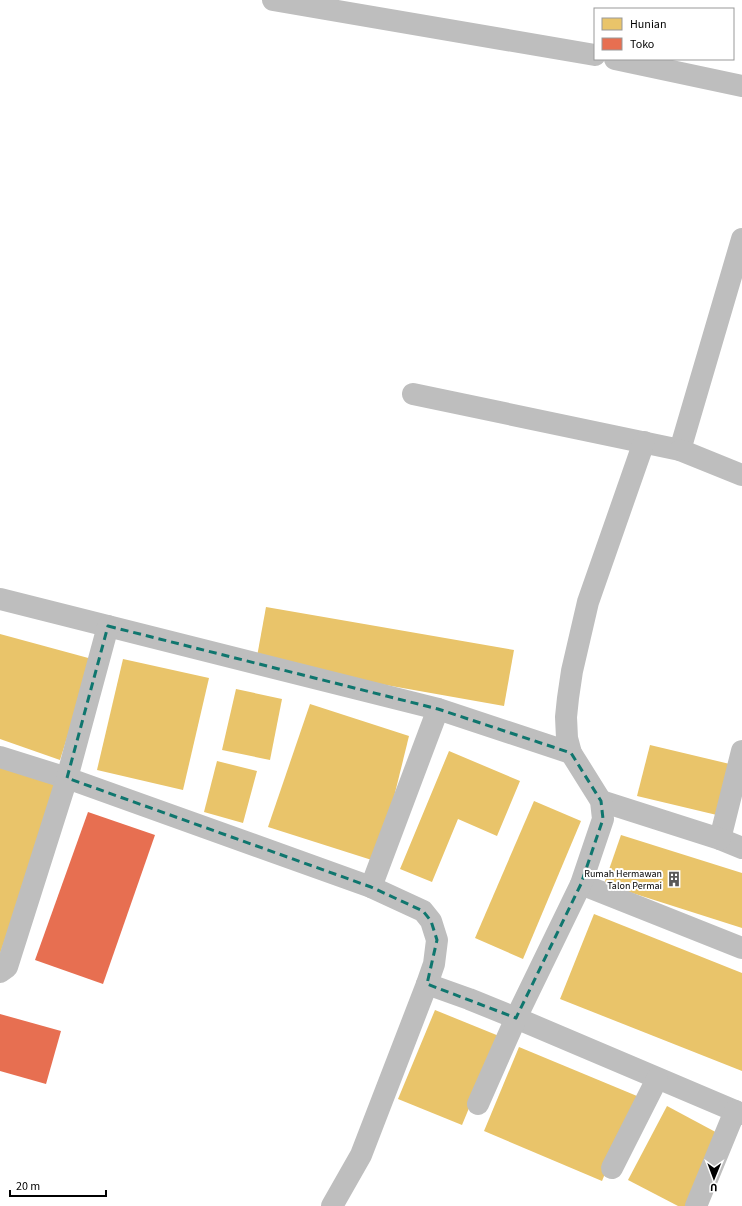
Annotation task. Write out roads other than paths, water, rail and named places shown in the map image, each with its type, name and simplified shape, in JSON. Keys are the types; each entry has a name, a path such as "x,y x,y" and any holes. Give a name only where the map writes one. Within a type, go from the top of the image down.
{"street":[{"path":"273,0 594,55"},
{"path":"620,60 742,86"},
{"path":"680,450 742,239"},
{"path":"413,394 680,450 742,475"},
{"path":"478,1104 516,1018 581,884 603,819 601,801 571,753 567,738 566,717 572,671 588,602 644,442"},
{"path":"0,599 438,709 571,753"},
{"path":"0,972 7,966 67,778 108,626"},
{"path":"371,887 438,709"},
{"path":"720,839 742,752"},
{"path":"0,757 67,778 371,887 423,911 431,921 437,940 434,964 361,1155 332,1206"},
{"path":"601,801 720,839 742,848"},
{"path":"581,884 742,948"},
{"path":"427,984 516,1018 738,1113 696,1206"},
{"path":"612,1168 657,1079"}],"place":[{"name":"Rumah Hermawan Talon Permai","path":"674,879"}]}
